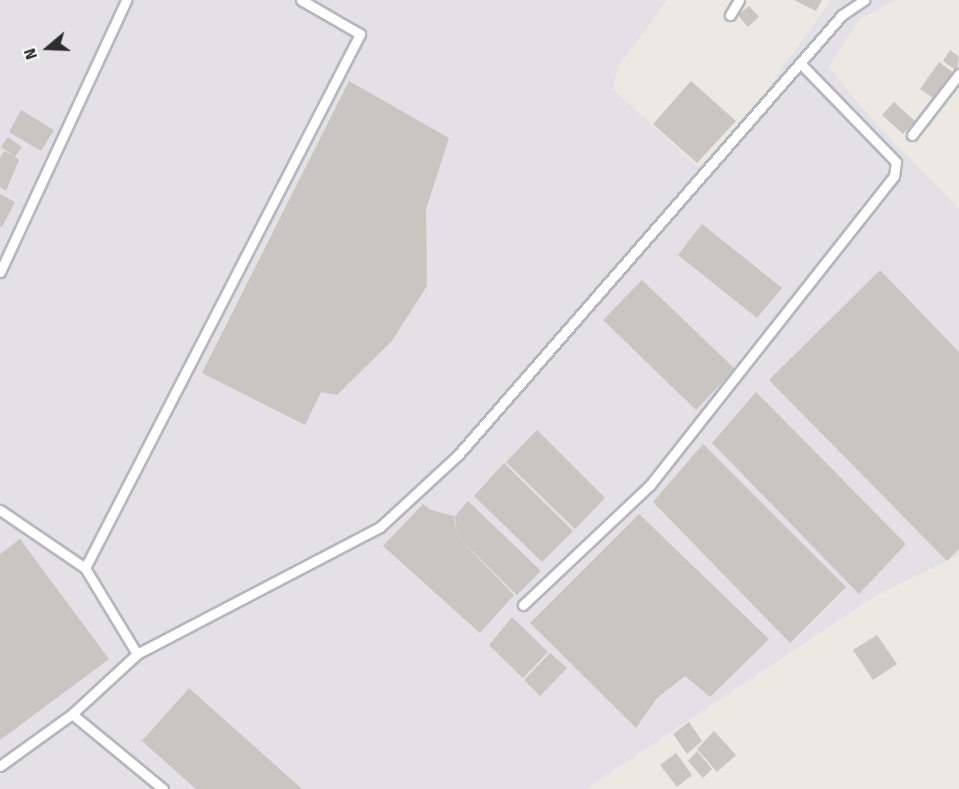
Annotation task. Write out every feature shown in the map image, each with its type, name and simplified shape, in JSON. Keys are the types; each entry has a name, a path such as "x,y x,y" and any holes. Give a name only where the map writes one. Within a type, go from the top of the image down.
{"lane":[{"path":"0,272 126,0"},
{"path":"85,568 360,34 301,0"},
{"path":"730,15 739,0"},
{"path":"0,766 72,714 137,654 380,527 458,455 802,65 842,15 848,0"},
{"path":"842,15 864,0"},
{"path":"523,605 650,485 894,176 896,162 802,65"},
{"path":"912,135 959,74"},
{"path":"0,510 85,568 137,654"},
{"path":"72,714 163,789"}],"shaded area":[{"path":"0,0 667,0 618,67 613,89 698,167 741,126 831,0 896,0 860,19 829,67 875,123 959,209 959,555 875,596 586,789 0,789"}],"building":[{"path":"794,0 822,0 816,11"},
{"path":"749,6 759,17 748,27 738,15"},
{"path":"950,50 959,57 957,71 943,61"},
{"path":"939,62 955,74 936,100 920,89"},
{"path":"349,81 449,138 426,209 427,286 391,342 337,395 321,392 305,425 202,373"},
{"path":"691,81 736,121 697,163 653,124"},
{"path":"894,102 915,121 903,134 882,115"},
{"path":"21,110 54,130 41,151 9,132"},
{"path":"8,137 22,147 15,157 19,160 6,191 0,187 0,158 4,151 14,156 1,147"},
{"path":"0,194 15,202 2,227 0,227"},
{"path":"702,224 782,288 757,318 678,255"},
{"path":"880,270 959,352 959,549 947,561 769,380"},
{"path":"642,280 735,369 696,410 603,320"},
{"path":"756,392 906,544 859,594 712,443"},
{"path":"537,430 605,498 575,529 506,462"},
{"path":"703,444 846,587 790,643 653,502"},
{"path":"504,463 573,531 542,562 474,496"},
{"path":"468,501 541,571 517,595 457,536 514,595 480,633 383,546 423,504 431,510 454,516 457,534 455,516"},
{"path":"639,514 769,639 710,697 685,676 657,698 636,728 530,623"},
{"path":"20,539 109,659 0,740 0,554"},
{"path":"512,617 548,652 523,678 489,645"},
{"path":"877,635 897,664 873,680 853,650"},
{"path":"550,653 567,668 540,696 524,680"},
{"path":"189,688 302,789 196,789 142,741"},
{"path":"689,722 702,741 687,754 673,734"},
{"path":"714,731 736,755 717,772 697,749"},
{"path":"697,751 712,769 703,778 688,761"},
{"path":"676,753 692,775 677,787 660,765"}]}
